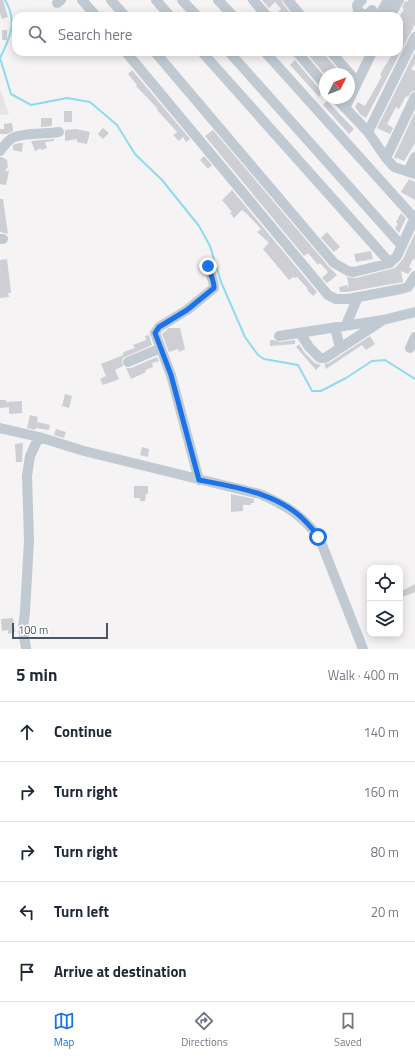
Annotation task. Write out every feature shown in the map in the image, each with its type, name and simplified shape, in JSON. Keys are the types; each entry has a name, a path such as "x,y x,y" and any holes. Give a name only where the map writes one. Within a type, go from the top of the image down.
{"street":[{"path":"82,0 92,12"},
{"path":"111,0 122,12"},
{"path":"156,0 166,12"},
{"path":"182,0 193,12"},
{"path":"218,0 228,12"},
{"path":"253,0 264,12"},
{"path":"288,0 298,12"},
{"path":"360,12 358,11 357,5 362,0"},
{"path":"368,0 377,12"},
{"path":"379,12 388,0"},
{"path":"392,12 399,0"},
{"path":"368,132 415,37"},
{"path":"129,56 328,295 336,299 348,299 401,289 408,287 415,276"},
{"path":"158,56 334,263 348,271 354,272 390,263 397,256 415,218 269,56"},
{"path":"206,56 390,263"},
{"path":"233,56 401,245"},
{"path":"300,56 319,78"},
{"path":"334,56 357,82"},
{"path":"345,108 370,56"},
{"path":"386,158 415,97"},
{"path":"341,104 368,132 394,167 412,173 415,157"},
{"path":"0,151 10,139 14,137 21,135 59,132"},
{"path":"199,480 171,375 155,333 159,327 187,310 214,288 214,282 208,266"},
{"path":"346,324 358,297"},
{"path":"279,336 346,324 383,320 415,312"},
{"path":"300,333 309,347 320,358 325,358 383,320"},
{"path":"335,327 340,348"},
{"path":"410,348 415,337"},
{"path":"128,362 161,348"},
{"path":"0,428 39,437 84,451 260,494 287,507 306,522 318,537 363,649"},
{"path":"26,649 23,628 26,612 29,540 27,476 30,456 39,437"}],"shaded area":[{"path":"0,89 9,114 0,115"}],"building":[{"path":"0,0 3,0 8,17 2,19 0,13"},
{"path":"262,0 282,0 283,4 290,12 278,12 281,9 275,2 269,8"},
{"path":"408,0 415,0 415,24 403,47 402,12 404,9 402,8 405,1 407,2"},
{"path":"2,30 7,30 7,40 2,40"},
{"path":"415,52 415,63 411,69 415,71 415,91 411,92 408,97 406,96 399,109 396,107 387,124 393,128 390,134 377,128"},
{"path":"309,56 326,56 336,68 319,68"},
{"path":"391,56 398,56 366,118 361,115 355,107 358,102 365,106 382,76 380,75"},
{"path":"295,60 319,88 319,97 290,65"},
{"path":"132,70 190,139 186,142 183,137 179,141 173,135 177,132 136,86 137,85 128,74"},
{"path":"330,104 354,129 349,134 323,105"},
{"path":"64,111 72,111 72,122 64,122"},
{"path":"415,112 415,143 404,161 397,158 396,159 394,157"},
{"path":"41,118 52,118 52,126 41,127"},
{"path":"12,123 13,131 7,134 0,134 0,129 4,129 4,124"},
{"path":"103,128 109,133 103,139 98,134"},
{"path":"76,129 90,132 87,144 77,142 77,139 65,141 65,130"},
{"path":"213,130 337,275 331,280 327,283 322,278 328,272 320,263 318,265 308,253 304,256 205,136"},
{"path":"54,139 54,141 45,142 47,148 41,150 41,148 35,151 31,141"},
{"path":"23,143 22,152 13,150 13,145"},
{"path":"204,156 212,165 208,169 200,160"},
{"path":"0,157 7,160 8,167 5,171 9,171 6,185 0,184"},
{"path":"409,179 415,182 415,200 401,192"},
{"path":"232,190 317,292 313,296 297,277 293,277 289,280 263,249 269,243 257,232 261,229 247,214 242,210 234,218 230,213 232,212 222,200"},
{"path":"0,199 3,199 8,234 0,232"},
{"path":"401,213 406,218 399,233 395,228 398,224 396,222"},
{"path":"327,232 340,247 334,252 321,238"},
{"path":"415,233 415,260 413,259 409,267 412,269 408,274 401,271 403,282 340,292 339,287 347,285 349,288 347,277 356,278 395,268 403,259"},
{"path":"371,251 373,259 356,262 354,254"},
{"path":"7,259 11,293 8,293 9,297 0,298 0,260"},
{"path":"169,328 180,328 185,349 179,352 178,349 169,352 162,334"},
{"path":"149,335 152,345 123,358 123,366 115,370 119,379 103,385 100,379 106,376 101,364 123,355 126,351 135,348 133,345 146,340 145,336"},
{"path":"370,336 375,344 366,350 362,345 326,369 324,364 329,363"},
{"path":"270,340 280,342 295,340 295,344 270,346"},
{"path":"299,344 304,352 315,363 321,365 316,370 296,347"},
{"path":"157,357 159,361 152,363 153,367 131,379 126,368 131,368"},
{"path":"65,394 72,396 69,408 62,406"},
{"path":"0,400 6,400 6,402 22,401 22,413 9,414 9,407 0,408"},
{"path":"30,415 38,417 37,422 50,425 49,430 36,428 35,430 27,428"},
{"path":"56,429 66,432 64,438 54,435"},
{"path":"23,443 22,462 16,462 15,444"},
{"path":"142,447 149,449 148,457 140,455"},
{"path":"134,486 148,486 148,494 146,494 145,501 140,501 140,498 134,498"},
{"path":"231,494 254,499 254,503 251,503 251,505 243,505 243,511 231,512"},
{"path":"415,584 415,592 403,597 403,590"},
{"path":"13,618 15,632 8,634 8,630 2,631 1,619"}],"waterway":[{"path":"5,0 9,8 12,22 7,43 0,58 11,94 31,105 67,98 90,102 117,125 135,154 162,180 199,226 210,246 221,282 245,337 258,355 264,359 298,365 312,391 321,391 346,378 372,361 385,360 415,379"}],"route":[{"path":"208,266 214,282 214,288 187,310 159,327 155,333 171,375 199,480 260,494 280,503 306,522 318,537"}]}
